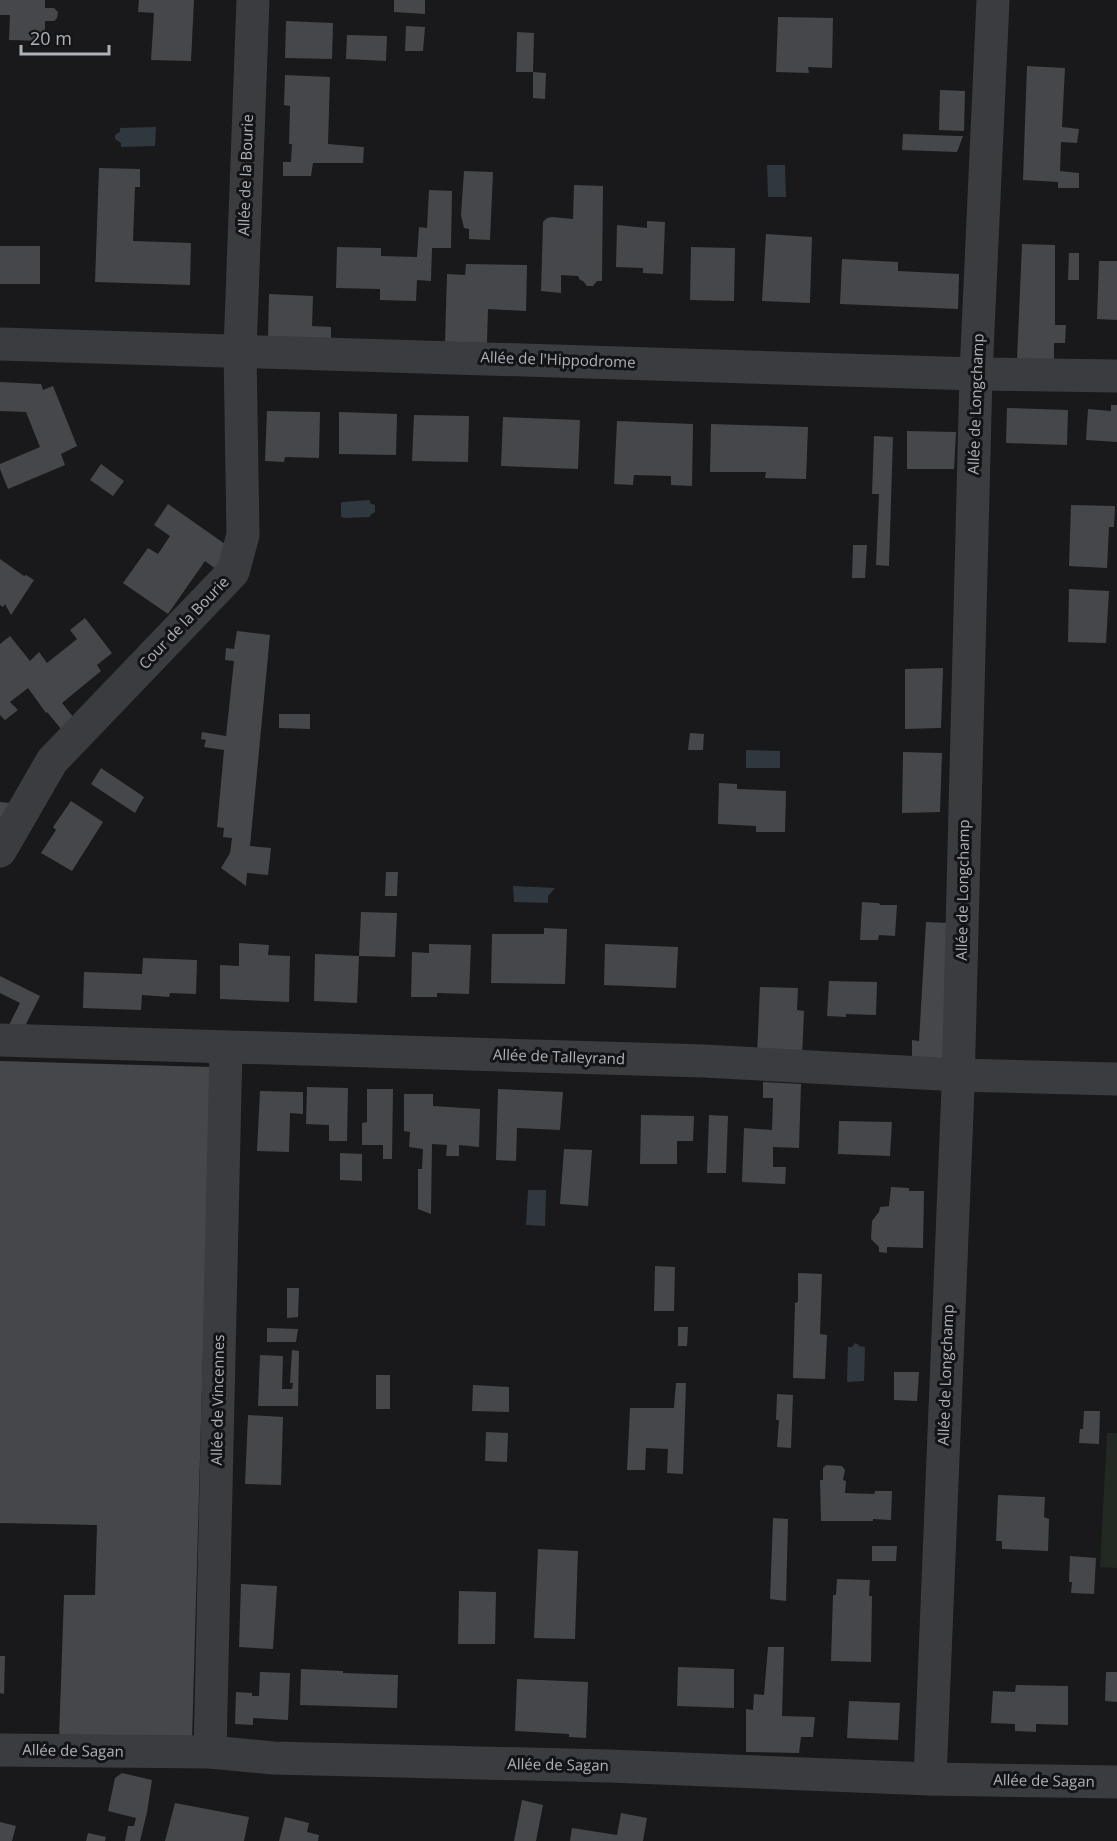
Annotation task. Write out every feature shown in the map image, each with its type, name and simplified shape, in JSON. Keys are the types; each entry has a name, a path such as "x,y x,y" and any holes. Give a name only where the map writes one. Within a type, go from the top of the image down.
{"street":[{"name":"Allée de la Bourie","path":"240,350 253,0"},
{"name":"Allée de Longchamp","path":"930,1779 958,1075 976,374 993,0"},
{"name":"Allée de l'Hippodrome","path":"0,344 976,374 1117,376"},
{"name":"Cour de la Bourie","path":"0,852 52,762 233,572 243,535 240,350"},
{"name":"Allée de Talleyrand","path":"0,1040 704,1061 958,1075 1117,1079"},
{"name":"Allée de Vincennes","path":"210,1752 226,1047"},
{"name":"Allée de Sagan","path":"0,1750 210,1752 284,1758 609,1766 930,1779 1117,1782"}],"shaded area":[{"path":"156,127 155,146 121,147 121,143 115,139 120,128"},
{"path":"767,165 785,165 786,197 768,197"},
{"path":"370,500 370,503 375,505 375,512 370,517 341,517 341,503"},
{"path":"746,750 780,751 780,768 746,768"},
{"path":"513,886 555,888 548,896 548,903 514,902"},
{"path":"528,1190 546,1190 545,1226 526,1225"},
{"path":"855,1343 865,1347 864,1381 847,1382 848,1347 852,1347"},
{"path":"1107,1433 1117,1433 1117,1568 1100,1567"}],"building":[{"path":"0,0 45,0 45,8 54,8 58,12 57,18 54,21 45,21 45,41 9,40 10,15 0,15"},
{"path":"139,0 194,0 191,61 151,60 154,13 138,12"},
{"path":"394,0 425,0 425,14 394,12"},
{"path":"778,17 833,18 832,68 808,67 809,73 776,72"},
{"path":"286,21 333,23 332,59 285,58"},
{"path":"406,26 425,27 423,51 405,51"},
{"path":"517,32 534,33 533,72 516,72"},
{"path":"347,35 387,36 386,61 346,59"},
{"path":"1027,66 1065,68 1062,127 1079,129 1077,143 1061,142 1060,171 1079,173 1079,188 1058,188 1058,182 1023,180"},
{"path":"533,72 546,73 545,99 533,98"},
{"path":"285,75 330,77 328,144 364,147 363,163 313,163 311,176 283,176 283,162 291,162 292,144 289,144 290,106 284,105"},
{"path":"940,90 965,91 964,131 939,130"},
{"path":"903,134 963,136 957,152 902,150"},
{"path":"99,168 140,169 140,187 135,187 133,241 191,243 190,285 95,282"},
{"path":"464,171 493,172 490,240 469,239 469,229 464,228 461,215"},
{"path":"574,185 603,186 602,281 597,281 593,286 587,286 578,276 561,275 561,293 541,291 543,222 552,217 573,219"},
{"path":"429,190 452,191 451,248 432,248 431,281 417,280 416,301 380,300 380,289 336,288 337,247 381,248 381,256 417,257 419,227 427,228"},
{"path":"647,221 665,222 663,274 643,273 643,268 616,267 617,225 647,228"},
{"path":"766,234 812,237 810,303 762,301"},
{"path":"1022,244 1055,245 1055,325 1066,325 1065,343 1054,343 1054,361 1017,360"},
{"path":"0,246 40,246 40,284 0,284"},
{"path":"691,247 735,248 734,301 690,300"},
{"path":"1069,253 1079,253 1079,280 1068,280"},
{"path":"842,259 898,262 898,271 959,274 958,309 840,304"},
{"path":"1099,261 1117,261 1117,320 1097,319"},
{"path":"466,264 527,265 526,311 488,309 487,343 445,342 447,274 465,275"},
{"path":"269,294 313,296 312,326 331,327 331,340 268,338"},
{"path":"0,382 41,384 43,390 53,386 77,446 61,454 65,465 8,489 0,464 40,447 26,412 0,411"},
{"path":"1111,405 1117,405 1117,442 1086,440 1088,409 1111,411"},
{"path":"1007,408 1068,410 1067,445 1006,443"},
{"path":"267,411 320,412 319,458 285,457 284,462 265,461"},
{"path":"339,412 397,414 396,455 339,454"},
{"path":"414,415 469,416 468,462 412,461"},
{"path":"503,417 580,420 578,469 501,466"},
{"path":"617,421 693,424 692,486 671,485 671,476 634,475 633,485 614,484"},
{"path":"711,424 808,427 806,479 765,478 766,472 710,472"},
{"path":"907,431 956,432 954,469 907,469"},
{"path":"874,436 893,437 889,566 876,565 879,494 872,494"},
{"path":"101,464 124,481 113,496 90,480"},
{"path":"168,504 235,551 220,572 205,561 168,614 123,583 148,548 158,554 170,536 154,525"},
{"path":"1071,505 1115,506 1114,527 1109,527 1107,568 1069,566"},
{"path":"853,545 867,545 865,578 852,578"},
{"path":"0,559 24,576 34,580 11,615 5,604 3,607 0,605"},
{"path":"1069,589 1109,591 1106,643 1068,642"},
{"path":"85,618 112,653 97,665 101,671 62,703 74,718 62,730 28,688 10,702 18,710 5,720 0,715 0,644 10,636 30,661 39,652 47,663 77,639 70,630"},
{"path":"237,631 270,635 250,846 271,848 268,875 247,873 246,886 221,868 230,853 232,838 223,837 224,828 217,827 224,750 204,747 206,740 201,739 202,732 226,736 234,661 225,660 226,648 234,649"},
{"path":"943,668 941,728 905,729 905,669"},
{"path":"279,714 310,714 310,729 279,728"},
{"path":"690,733 704,734 703,750 688,750"},
{"path":"903,752 942,753 940,812 902,813"},
{"path":"101,768 144,797 135,813 91,784"},
{"path":"719,783 737,784 737,789 786,791 785,832 756,832 756,826 718,824"},
{"path":"71,801 103,822 72,871 41,853 56,830 53,827"},
{"path":"0,802 11,803 0,820"},
{"path":"386,872 398,872 397,896 385,896"},
{"path":"862,902 897,905 895,936 879,935 878,940 860,940"},
{"path":"361,912 397,913 395,957 359,956"},
{"path":"926,922 949,923 943,1061 912,1059 912,1040 919,1041"},
{"path":"544,928 567,929 565,984 491,983 492,934 544,934"},
{"path":"239,943 269,945 268,955 290,956 289,1002 220,999 220,965 239,966"},
{"path":"429,944 471,945 469,994 437,993 437,997 411,997 412,952 429,953"},
{"path":"605,944 678,947 676,988 604,985"},
{"path":"315,954 359,956 357,1003 314,1001"},
{"path":"143,958 197,960 196,994 170,993 169,997 142,995 141,1010 83,1008 84,972 142,974"},
{"path":"0,976 40,996 21,1034 5,1033 20,1003 0,993"},
{"path":"829,981 877,982 876,1015 827,1016"},
{"path":"760,987 798,988 797,1010 804,1011 802,1058 757,1056"},
{"path":"0,1061 211,1067 192,1742 59,1739 64,1595 95,1595 97,1525 0,1523"},
{"path":"763,1082 801,1084 799,1148 773,1147 773,1167 786,1167 785,1184 742,1182 744,1128 772,1130 773,1098 763,1098"},
{"path":"307,1087 348,1088 347,1141 329,1141 329,1125 306,1124"},
{"path":"367,1089 393,1089 392,1159 383,1159 383,1145 362,1145 362,1123 367,1122"},
{"path":"498,1089 563,1092 560,1130 517,1128 516,1161 496,1160"},
{"path":"260,1091 303,1092 303,1114 290,1113 289,1152 257,1151"},
{"path":"404,1094 433,1094 433,1106 480,1109 479,1147 459,1145 459,1156 446,1156 447,1145 432,1144 431,1214 418,1209 418,1169 422,1169 423,1149 409,1147 410,1132 404,1131"},
{"path":"641,1115 694,1116 693,1141 677,1141 677,1164 640,1164"},
{"path":"709,1115 728,1116 726,1173 707,1173"},
{"path":"839,1121 892,1122 890,1156 838,1154"},
{"path":"564,1149 592,1150 588,1206 560,1204"},
{"path":"340,1153 362,1154 362,1181 340,1180"},
{"path":"891,1187 909,1188 909,1191 924,1191 923,1248 887,1247 887,1253 879,1252 879,1247 871,1239 872,1221 880,1207 889,1206"},
{"path":"655,1266 675,1267 674,1311 654,1311"},
{"path":"798,1273 822,1274 820,1334 827,1335 825,1379 793,1378"},
{"path":"287,1288 299,1288 298,1317 287,1318"},
{"path":"678,1327 688,1327 687,1346 678,1346"},
{"path":"267,1328 298,1329 296,1342 267,1342"},
{"path":"292,1350 299,1351 298,1406 258,1406 260,1355 283,1356 282,1389 292,1389 293,1383 290,1383"},
{"path":"894,1372 919,1372 917,1401 894,1400"},
{"path":"376,1375 390,1375 390,1409 376,1409"},
{"path":"676,1383 686,1383 683,1474 667,1473 668,1449 646,1448 645,1470 627,1470 630,1408 674,1408"},
{"path":"473,1385 509,1387 509,1412 472,1411"},
{"path":"777,1394 793,1395 791,1448 777,1447 779,1420 776,1420"},
{"path":"1084,1411 1100,1411 1099,1444 1079,1443"},
{"path":"248,1415 283,1417 281,1485 245,1484"},
{"path":"486,1432 508,1433 507,1462 485,1461"},
{"path":"826,1465 842,1466 845,1470 843,1480 846,1481 845,1493 874,1494 875,1491 892,1491 891,1520 821,1521 820,1480 823,1480 823,1468"},
{"path":"998,1495 1045,1497 1044,1517 1049,1519 1048,1551 1002,1549 1002,1541 996,1541"},
{"path":"773,1518 788,1519 786,1601 770,1599"},
{"path":"872,1546 897,1546 896,1561 872,1561"},
{"path":"538,1549 578,1551 575,1639 534,1638"},
{"path":"1070,1556 1096,1558 1094,1594 1071,1593"},
{"path":"837,1579 870,1580 869,1596 872,1596 871,1662 831,1661 833,1595 836,1595"},
{"path":"241,1584 277,1586 273,1649 239,1647"},
{"path":"459,1591 496,1592 495,1644 458,1644"},
{"path":"768,1647 784,1647 782,1716 815,1717 813,1737 801,1737 799,1753 746,1752 746,1709 753,1710 754,1694 764,1695"},
{"path":"0,1656 5,1656 4,1694 0,1693"},
{"path":"678,1667 734,1669 734,1708 677,1706"},
{"path":"301,1669 398,1675 397,1708 300,1705"},
{"path":"260,1672 290,1673 288,1720 253,1718 253,1725 235,1724 236,1692 259,1696"},
{"path":"1106,1672 1117,1672 1117,1702 1105,1701"},
{"path":"517,1679 588,1682 586,1738 569,1737 569,1734 515,1731"},
{"path":"1016,1685 1068,1686 1068,1725 1036,1724 1036,1732 1015,1731 1015,1724 991,1723 993,1691 1015,1692"},
{"path":"849,1701 900,1703 898,1740 847,1738"},
{"path":"122,1773 152,1780 140,1841 125,1841 128,1826 134,1826 136,1818 108,1811 115,1778"},
{"path":"522,1800 543,1805 536,1841 514,1841"},
{"path":"175,1803 249,1817 244,1841 165,1841"},
{"path":"621,1813 647,1818 643,1841 570,1841 572,1828 617,1835"},
{"path":"285,1817 309,1823 307,1832 319,1835 318,1841 279,1841"},
{"path":"0,1822 16,1826 12,1841 0,1841"},
{"path":"88,1833 106,1837 105,1841 86,1841"}]}
